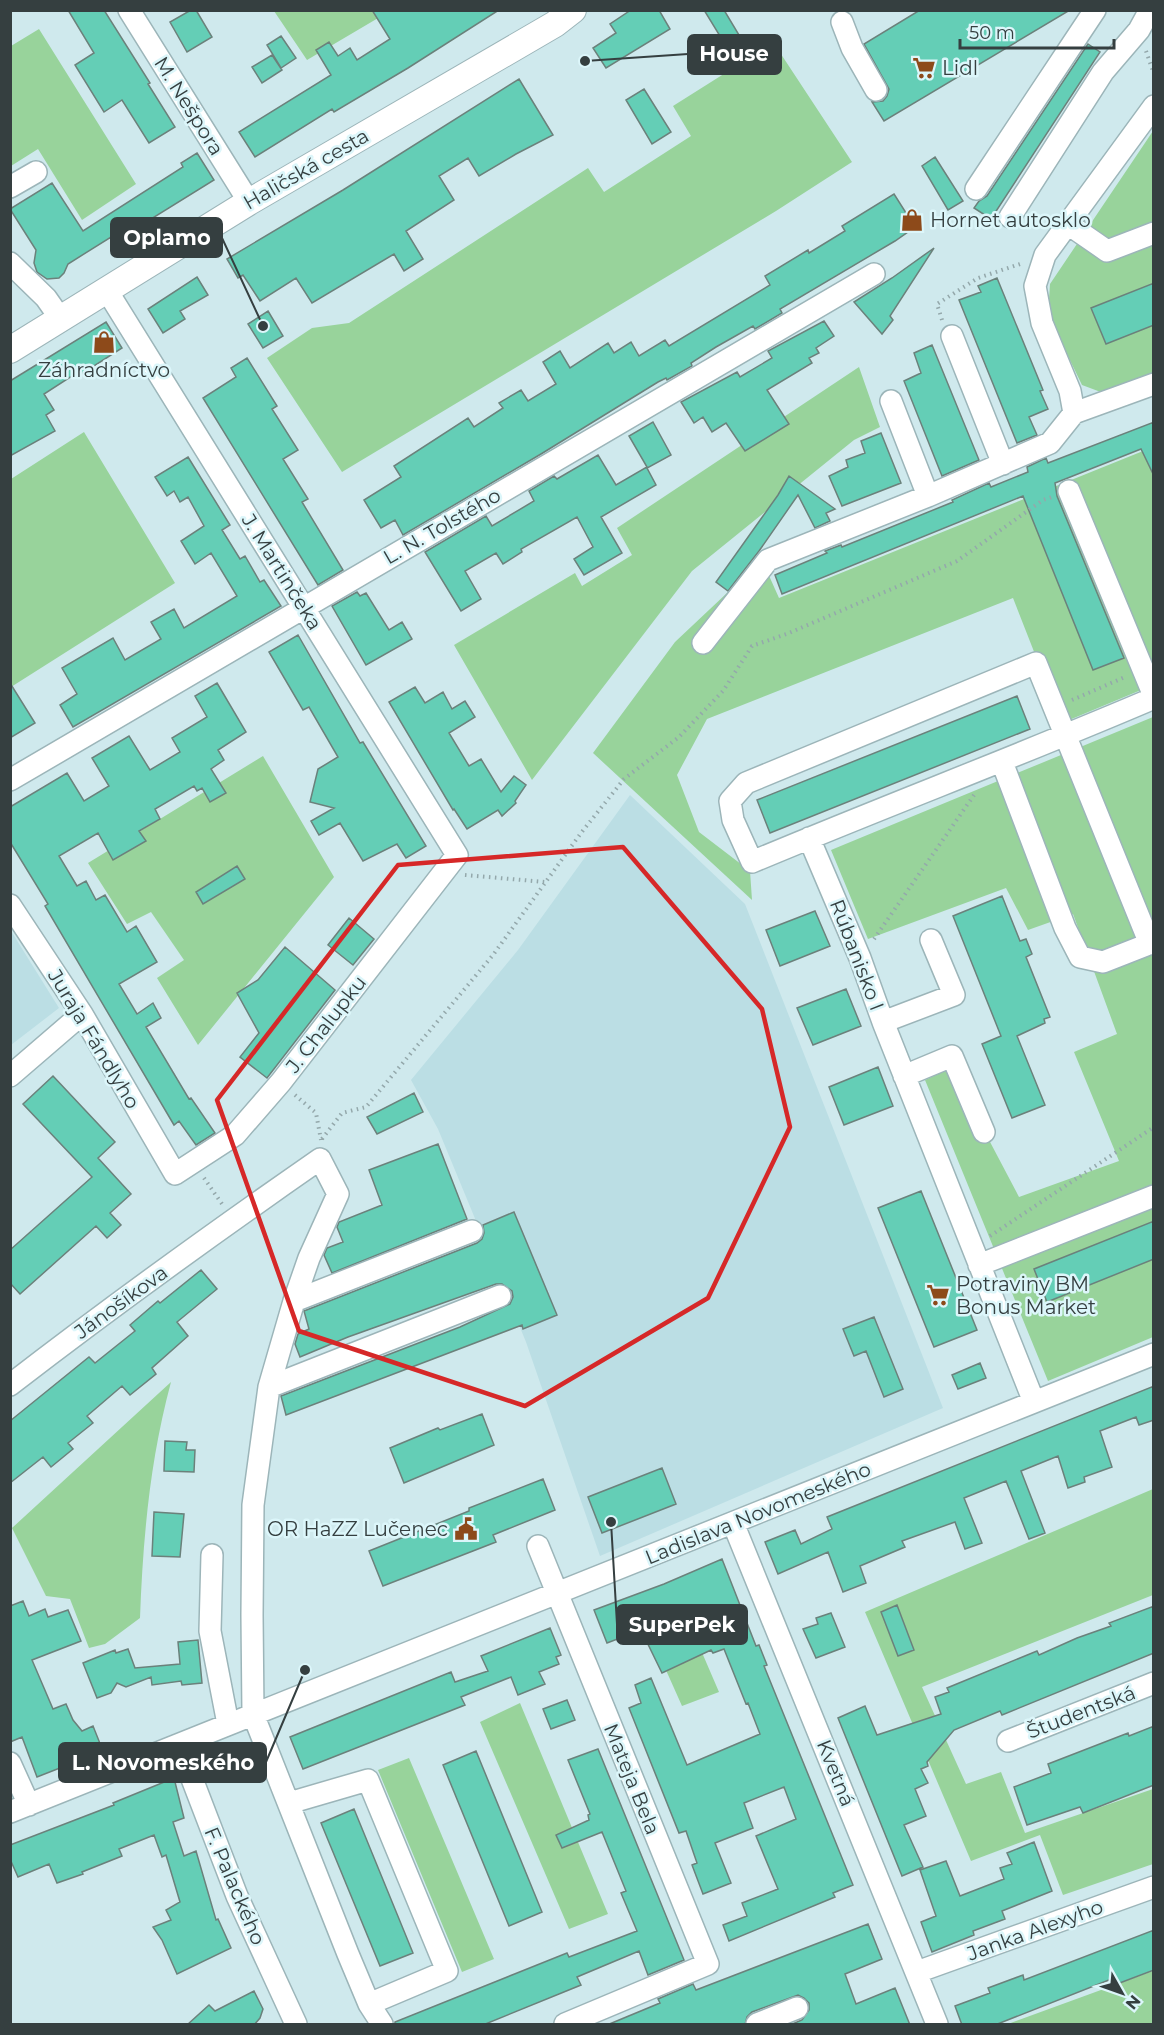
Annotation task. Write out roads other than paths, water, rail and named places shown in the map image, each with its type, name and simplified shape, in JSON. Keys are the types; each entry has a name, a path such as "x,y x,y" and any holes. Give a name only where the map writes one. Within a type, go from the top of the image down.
{"main road":[{"name":"Haličská cesta","path":"10,350 106,289 558,15"}],"street":[{"name":"M. Nešpora","path":"129,10 249,202"},
{"path":"976,189 1095,10"},
{"path":"1010,217 1103,72 1139,30 1150,10"},
{"path":"842,22 852,48 876,90"},
{"path":"1074,413 1070,391 1042,323 1035,286 1045,255 1154,106"},
{"path":"10,188 36,172"},
{"path":"1068,224 1107,251 1154,233"},
{"path":"10,263 46,298 60,318"},
{"name":"L. N. Tolstého","path":"10,780 874,274"},
{"name":"J. Martinčeka","path":"106,289 304,607 453,860"},
{"path":"947,328 1004,464"},
{"path":"703,643 768,560 1004,464 1050,443 1074,413 1154,384"},
{"path":"891,401 928,496"},
{"path":"1002,762 1065,928 1080,957 1103,962 1152,943 1067,735 1036,663 746,783 730,801 733,820 752,862 1002,762 1067,735 1154,697 1070,491"},
{"name":"Rúbanisko I","path":"809,838 860,958 882,1022 1034,1402"},
{"name":"J. Chalupku","path":"184,1168 235,1135 281,1082 453,860"},
{"name":"Juraja Fándlyho","path":"10,905 184,1168"},
{"path":"882,1022 954,995 931,940"},
{"path":"10,1076 82,1014"},
{"path":"904,1076 952,1056 984,1132"},
{"name":"Jánošíkova","path":"10,1385 233,1220 321,1149 338,1194 309,1258 294,1301"},
{"path":"976,1257 1154,1196"},
{"path":"382,2025 369,2004 254,1714 253,1505 269,1387 294,1301 472,1231"},
{"path":"269,1387 500,1296"},
{"name":"Ladislava Novomeského","path":"20,1808 1154,1354"},
{"name":"Kvetná","path":"733,1523 937,2025"},
{"name":"Mateja Bela","path":"538,1546 708,1964 565,2025"},
{"path":"212,1555 210,1631 228,1724"},
{"name":"Študentská","path":"1008,1741 1154,1683"},
{"name":"F. Palackého","path":"178,1745 237,1896 296,2025"},
{"path":"10,1763 20,1808"},
{"path":"289,1803 368,1780 447,1971 369,2004"},
{"name":"Janka Alexyho","path":"917,1972 1154,1887"},
{"path":"757,2025 797,2008"}],"place":[{"name":"House","path":"585,61"},
{"name":"Lidl","path":"924,68"},
{"name":"Hornet autosklo","path":"912,220"},
{"name":"Oplamo","path":"263,326"},
{"name":"Záhradníctvo","path":"104,342"},
{"name":"Potraviny BM Bonus Market","path":"938,1295"},
{"name":"SuperPek","path":"611,1522"},
{"name":"OR HaZZ Lučenec","path":"466,1529"},
{"name":"L. Novomeského","path":"305,1670"}]}
